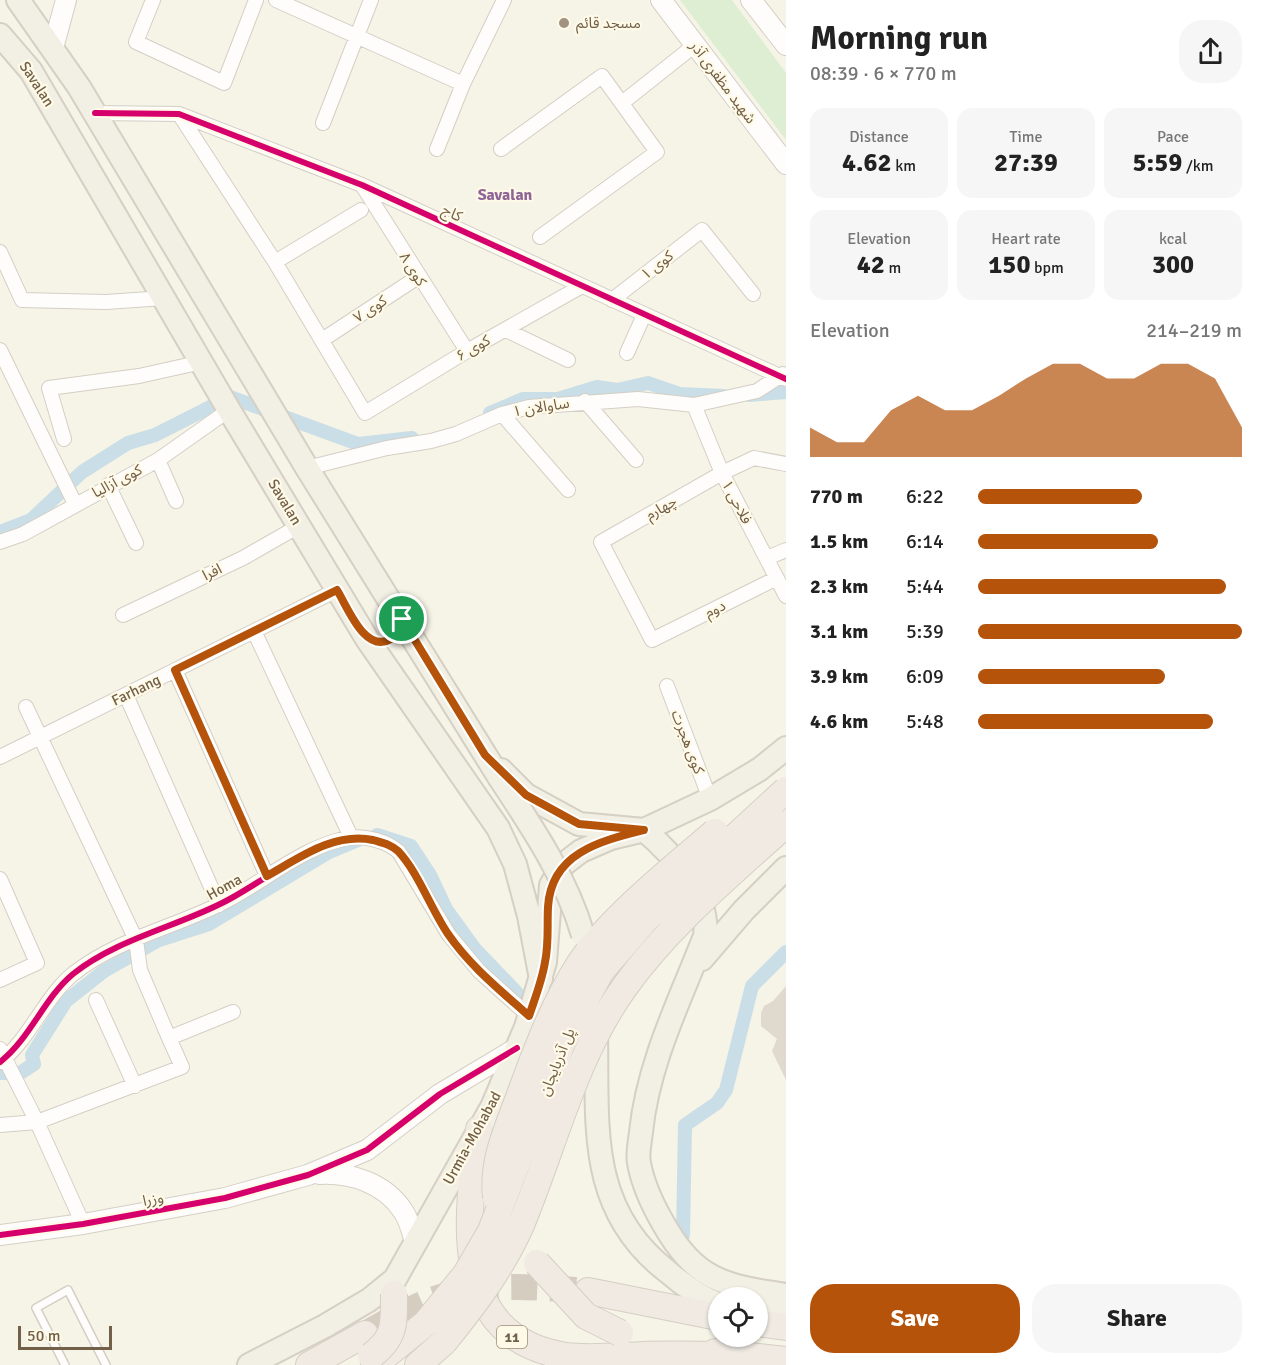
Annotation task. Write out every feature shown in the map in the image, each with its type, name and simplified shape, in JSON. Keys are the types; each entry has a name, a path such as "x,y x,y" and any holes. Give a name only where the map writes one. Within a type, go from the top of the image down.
{"highway":[{"path":"730,1355 620,1333 586,1316 568,1299 509,1226 496,1197 493,1177 540,1040 581,962 612,926 673,869 786,772"},
{"name":"پل آذربایجان","path":"366,1355 426,1323 466,1274 491,1231 561,1043 601,972 646,919 786,790"},
{"name":"پل آذربایجان","path":"418,1365 444,1342 484,1292 495,1273 520,1226 587,1053 623,988 672,931 786,824"},
{"name":"11","path":"479,1129 471,1180 470,1240 481,1298 496,1322 510,1335 527,1346 582,1357 730,1355 786,1360"},
{"path":"309,1365 366,1355 383,1347 393,1331 395,1286"},
{"path":"588,1291 708,1315"},
{"path":"768,1324 786,1327"}],"main road":[{"path":"18,0 53,48 95,113 306,468 485,755 542,841 565,887 583,935 596,1019 600,1146 605,1185 614,1209 627,1233 648,1257 697,1293 708,1293"},
{"name":"Savalan","path":"0,35 32,71 229,410 367,639 498,828 515,864 529,916 541,979"},
{"path":"367,639 376,642 394,637 400,629 402,619"},
{"name":"Urmia-Mohabad","path":"249,1365 325,1326 395,1286 415,1242 492,1107 517,1048 545,962 551,885 564,864 581,851 611,838 644,830 710,799 760,769 786,748"},
{"path":"485,755 526,795 579,824 644,830 679,867 702,905 706,926 705,936 662,1044 648,1087 639,1162 649,1199 672,1239 703,1272 728,1287"},
{"name":"11","path":"760,769 786,764"},
{"path":"691,972 744,910 786,868"},
{"path":"691,972 786,889"},
{"path":"768,1295 786,1295"},
{"path":"768,1299 786,1302"},
{"path":"768,1311 786,1314"}],"street":[{"path":"53,48 66,0"},
{"path":"153,0 136,42 224,83 256,0"},
{"path":"276,0 359,35 463,84"},
{"path":"323,123 371,0"},
{"path":"436,149 463,84 504,0"},
{"name":"شهید مظفری آذر","path":"661,0 786,164"},
{"path":"751,0 786,45"},
{"path":"622,103 695,45"},
{"path":"501,149 602,76 657,152 540,237"},
{"name":"کاج","path":"95,113 179,114 362,185 644,315 783,376"},
{"path":"179,114 322,340"},
{"name":"کوی ۸","path":"362,185 418,277 467,351"},
{"path":"274,262 361,210"},
{"name":"کوی ۱","path":"612,300 702,230 753,294"},
{"path":"0,252 22,300 106,302 164,298"},
{"name":"کوی ۷","path":"322,340 418,277"},
{"name":"کوی ۶","path":"322,340 365,413 467,351 582,286"},
{"path":"627,353 644,315"},
{"path":"506,330 568,360"},
{"path":"0,350 75,504"},
{"path":"64,439 49,388 139,376 202,362"},
{"name":"ساوالان ۱","path":"306,468 387,448 439,439 502,414 529,407 585,401 638,399 694,405 757,391 783,376"},
{"path":"585,401 636,460"},
{"name":"فلاحی ۱","path":"694,405 722,473 786,597"},
{"name":"کوی آزالیا","path":"0,542 23,534 108,485 158,460 229,410"},
{"path":"502,414 568,490"},
{"name":"چهارم","path":"652,640 601,542 722,473 753,458 786,464"},
{"path":"158,460 176,501"},
{"path":"108,485 136,543"},
{"name":"افرا","path":"123,615 243,558 299,526"},
{"path":"767,558 786,550"},
{"name":"دوم","path":"652,640 777,578"},
{"name":"Farhang","path":"0,757 337,590"},
{"path":"254,631 351,837 390,844 399,852 449,935 479,970 529,1016"},
{"path":"175,670 267,876"},
{"name":"کوی هجرت","path":"667,686 710,799"},
{"path":"126,695 219,905"},
{"path":"0,1125 37,1122 182,1067 140,970 136,940 26,707"},
{"name":"Homa","path":"2,1056 71,976 136,940 219,905 310,852 351,837"},
{"path":"0,879 37,963 0,980"},
{"path":"96,1000 135,1086"},
{"path":"169,1038 233,1012"},
{"path":"308,1175 367,1150 440,1094 517,1048"},
{"path":"2,1056 37,1122 83,1224"},
{"path":"308,1175 338,1173 369,1181 392,1198 404,1211 415,1242"},
{"name":"وزرا","path":"0,1235 83,1224 225,1198 308,1175"}],"lane":[{"path":"65,1365 36,1308 68,1290 106,1365"}],"green space":[{"path":"680,0 732,0 786,73 786,140"}],"building":[{"path":"786,986 786,1080 772,1051 777,1039 761,1026 761,1013 764,1006 773,1001"}],"waterway":[{"path":"490,413 523,399 558,399 597,387 617,390 648,383 680,394 724,396"},
{"path":"749,395 786,392"},
{"path":"0,532 31,520 82,472 128,443 155,435 230,397 358,444 412,438"},
{"path":"377,835 411,846 430,875 446,909 475,949 519,995 529,1012"},
{"path":"0,1073 20,1073 34,1064 32,1055 66,1001 104,971 159,940 209,924 329,852 358,840"},
{"path":"683,1235 685,1125 717,1103 726,1090 752,986 786,952"}],"tunnel":[{"path":"365,1334 419,1305 454,1293 499,1287 576,1290"}],"cycle path":[{"path":"95,113 179,114 362,185 786,379"},
{"path":"0,1062 20,1042 63,984 89,963 125,944 234,897 313,849 354,837 382,842 399,852 449,935 479,971 529,1016"},
{"path":"0,1235 83,1224 225,1198 308,1175 367,1150 440,1094 517,1048"}],"place":[{"name":"مسجد قائم","path":"564,23"}],"district":[{"name":"Savalan","path":"505,195"}],"route":[{"path":"337,590 367,639 386,642 400,629 402,619 485,755 526,795 579,824 644,830 611,838 581,851 564,864 551,885 545,962 529,1016 469,960 449,935 406,862 390,844 365,838 342,839 302,856 267,876 175,670 337,590"}]}
